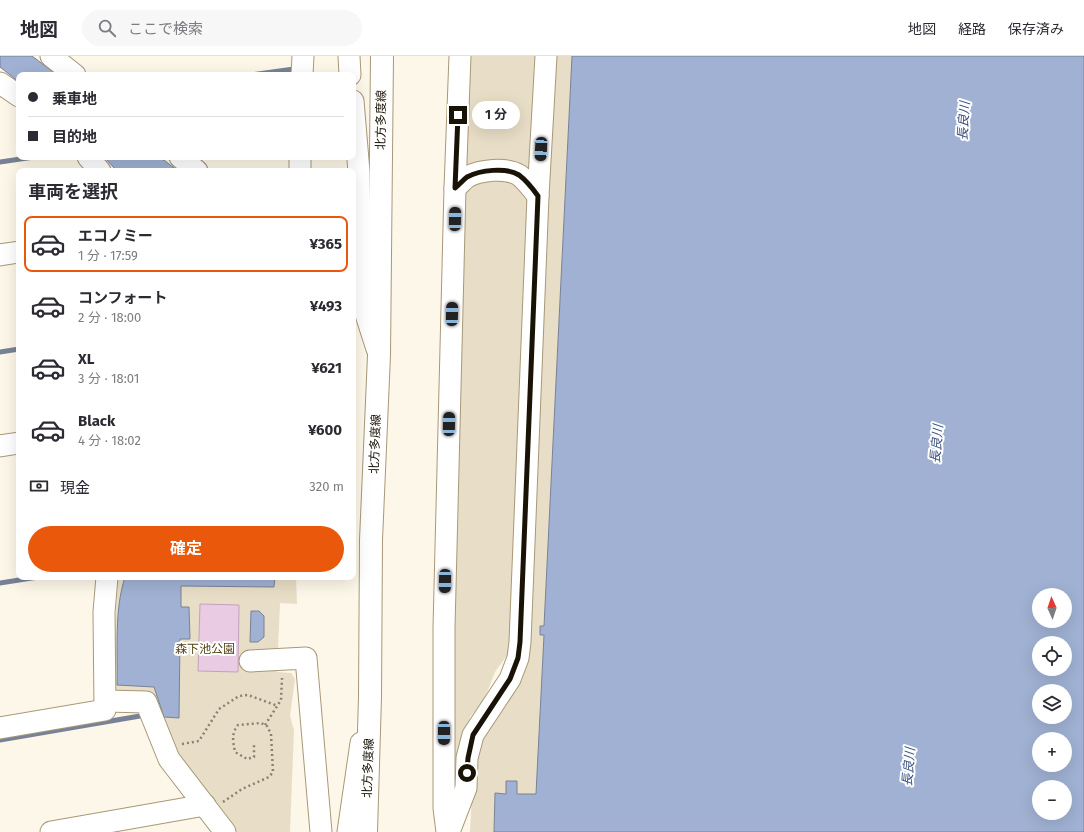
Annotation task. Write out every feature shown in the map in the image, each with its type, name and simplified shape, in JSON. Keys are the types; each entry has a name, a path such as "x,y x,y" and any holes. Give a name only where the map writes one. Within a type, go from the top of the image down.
{"main road":[{"name":"北方多度線","path":"366,832 370,697 371,540 379,355 382,56"}],"street":[{"path":"51,56 71,72"},
{"path":"302,72 303,56"},
{"path":"349,56 350,72"},
{"path":"448,832 444,808 444,636 455,188 460,56"},
{"path":"448,832 466,788 468,758 473,735 510,679 518,658 520,642 538,196 546,56"},
{"path":"0,83 16,94"},
{"path":"356,136 359,172 361,299 379,355"},
{"path":"91,160 97,168"},
{"path":"184,160 194,168"},
{"path":"455,188 467,177 483,172 498,170 518,174 526,181 538,196"},
{"path":"0,255 16,252"},
{"path":"0,446 16,443"},
{"path":"0,728 105,710 104,612 107,580"},
{"path":"250,661 306,658 321,832"},
{"path":"348,832 360,746 370,697"},
{"path":"106,701 146,702 169,759 225,832"},
{"path":"51,832 207,808"}],"path":[{"path":"265,725 281,700 282,659"},
{"path":"164,746 199,741 220,710 239,696 248,695 278,706"},
{"path":"207,808 242,789 269,777 273,772 271,734 267,726 261,723 238,725 234,730 233,738 235,752 247,759 254,757 254,744"}],"green space":[{"path":"468,56 538,56 533,169 528,174 462,169"},
{"path":"552,56 572,56 544,626 540,626 544,635 536,795 495,793 494,832 470,832 473,776 484,733 518,677"},
{"path":"512,179 533,196 513,647 495,672 484,700 470,717 463,740 459,761 454,763 452,757 465,194 477,182"},
{"name":"森下池公園","path":"118,580 296,580 297,604 280,603 277,672 291,673 295,679 290,716 294,730 290,832 232,832 173,757 162,721 111,692"}],"water":[{"path":"0,56 32,56 53,72 16,72 16,80 0,67"},
{"name":"長良川","path":"572,56 1084,56 1084,832 494,832 495,793 506,794 506,781 517,781 517,794 536,794 544,635 540,635 540,626 544,626"},
{"path":"107,160 164,160 174,168 114,168"},
{"path":"124,580 275,580 274,587 181,586 181,607 189,607 190,639 180,639 179,718 164,717 154,687 117,685 117,631 119,603"},
{"path":"251,611 259,611 264,616 264,637 258,642 250,642"}],"building":[{"path":"200,604 239,605 238,672 198,671"}],"waterway":[{"path":"272,72 294,69"},
{"path":"0,162 16,160"},
{"path":"0,352 16,349"},
{"path":"0,583 19,580"},
{"path":"0,740 140,716"}],"route":[{"path":"458,115 455,188 467,177 483,172 498,170 518,174 526,181 538,196 520,642 518,658 510,679 473,735 468,758 467,773"}]}
